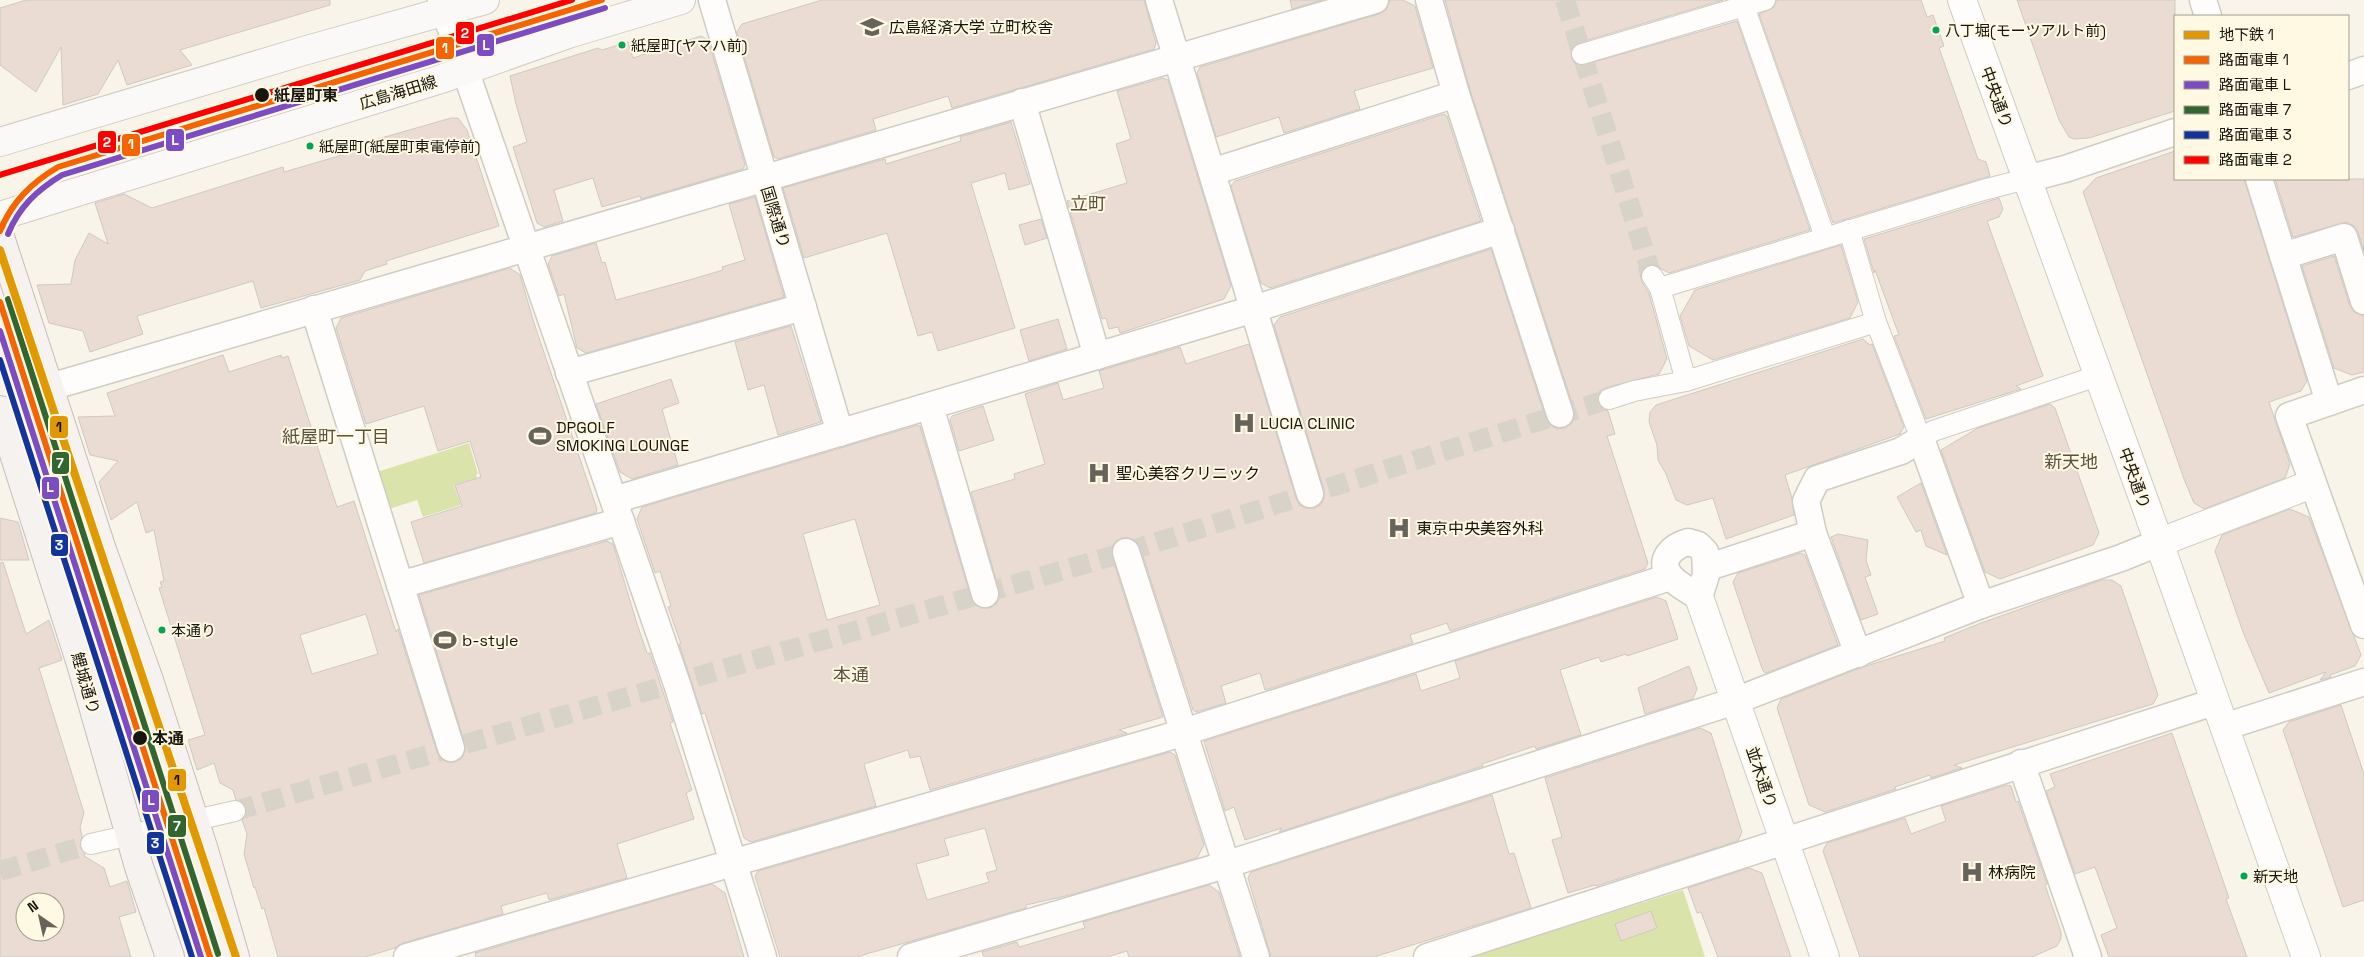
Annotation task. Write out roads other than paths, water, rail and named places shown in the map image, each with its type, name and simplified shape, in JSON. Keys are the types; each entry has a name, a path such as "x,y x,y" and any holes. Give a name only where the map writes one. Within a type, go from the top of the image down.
{"highway":[{"path":"0,237 101,547 149,680 235,957"},
{"name":"鯉城通り","path":"0,410 81,664 139,867 170,957"}],"main road":[{"path":"0,142 443,5 485,0"},
{"name":"広島海田線","path":"0,216 466,70 568,34 681,0"}],"street":[{"name":"国際通り","path":"712,0 840,433"},
{"path":"1159,0 1310,494"},
{"path":"50,387 1375,0"},
{"path":"1429,0 1456,94 1502,230 1560,414"},
{"path":"1582,54 1765,0"},
{"name":"中央通り","path":"1962,0 2306,957"},
{"path":"2202,0 2208,15"},
{"path":"443,5 677,684 763,957"},
{"path":"1744,6 1826,237"},
{"path":"2349,76 2364,70"},
{"path":"1212,172 1456,94"},
{"path":"1022,102 1097,356"},
{"path":"1686,381 1656,282 1826,237 2065,169 2174,132"},
{"path":"2259,180 2329,402"},
{"path":"400,585 840,433 1254,309 1502,230"},
{"path":"1849,230 1876,322 1981,605"},
{"path":"2282,256 2344,237 2364,301"},
{"path":"569,373 803,307"},
{"path":"314,309 451,748"},
{"path":"1608,399 1634,391 1686,381 1876,322"},
{"path":"1858,654 1813,533 1806,501 1817,479 1901,451 1933,431 2097,376"},
{"path":"2364,390 2289,416 2364,625"},
{"path":"930,406 985,594"},
{"path":"911,957 1225,865 1735,701 1858,654 1876,644 1981,605 2121,558 2312,484"},
{"path":"1706,568 1813,533"},
{"path":"1688,542 1698,545 1705,552 1706,574 1699,597 1670,577 1666,568 1666,557 1676,546 1688,542"},
{"path":"1126,552 1256,957"},
{"path":"406,957 1183,732 1670,577"},
{"name":"並木通り","path":"1699,597 1825,957"},
{"path":"2224,727 2364,682"},
{"path":"1427,957 2214,702"},
{"path":"2021,763 2086,956"},
{"path":"91,844 235,811"}],"tunnel":[{"path":"1565,0 1652,276"},
{"path":"235,811 1126,552 1609,399"},
{"path":"0,871 91,844"}],"metro line":[{"name":"1","path":"0,250 236,957"}],"tram line":[{"name":"2","path":"0,175 572,0"},
{"name":"1","path":"0,231 10,211 23,194 58,167 602,0"},
{"name":"L","path":"8,234 23,207 37,193 62,175 605,8"},
{"name":"7","path":"8,299 218,954"},
{"name":"1","path":"0,302 210,957"},
{"name":"L","path":"0,331 201,957"},
{"name":"3","path":"0,360 192,957"}],"place":[{"name":"広島経済大学 立町校舎","path":"872,27"},
{"name":"八丁堀(モーツアルト前)","path":"1936,30"},
{"name":"紙屋町(ヤマハ前)","path":"622,45"},
{"name":"紙屋町東","path":"262,95"},
{"name":"紙屋町(紙屋町東電停前)","path":"310,146"},
{"name":"LUCIA CLINIC","path":"1244,423"},
{"name":"DPGOLF SMOKING LOUNGE","path":"540,436"},
{"name":"聖心美容クリニック","path":"1099,473"},
{"name":"東京中央美容外科","path":"1399,528"},
{"name":"本通り","path":"162,630"},
{"name":"b-style","path":"445,640"},
{"name":"本通","path":"140,738"},
{"name":"林病院","path":"1972,872"},
{"name":"新天地","path":"2244,876"}],"district":[{"name":"立町","path":"1088,204"},
{"name":"紙屋町一丁目","path":"336,437"},
{"name":"新天地","path":"2071,462"},
{"name":"本通","path":"851,675"}]}
